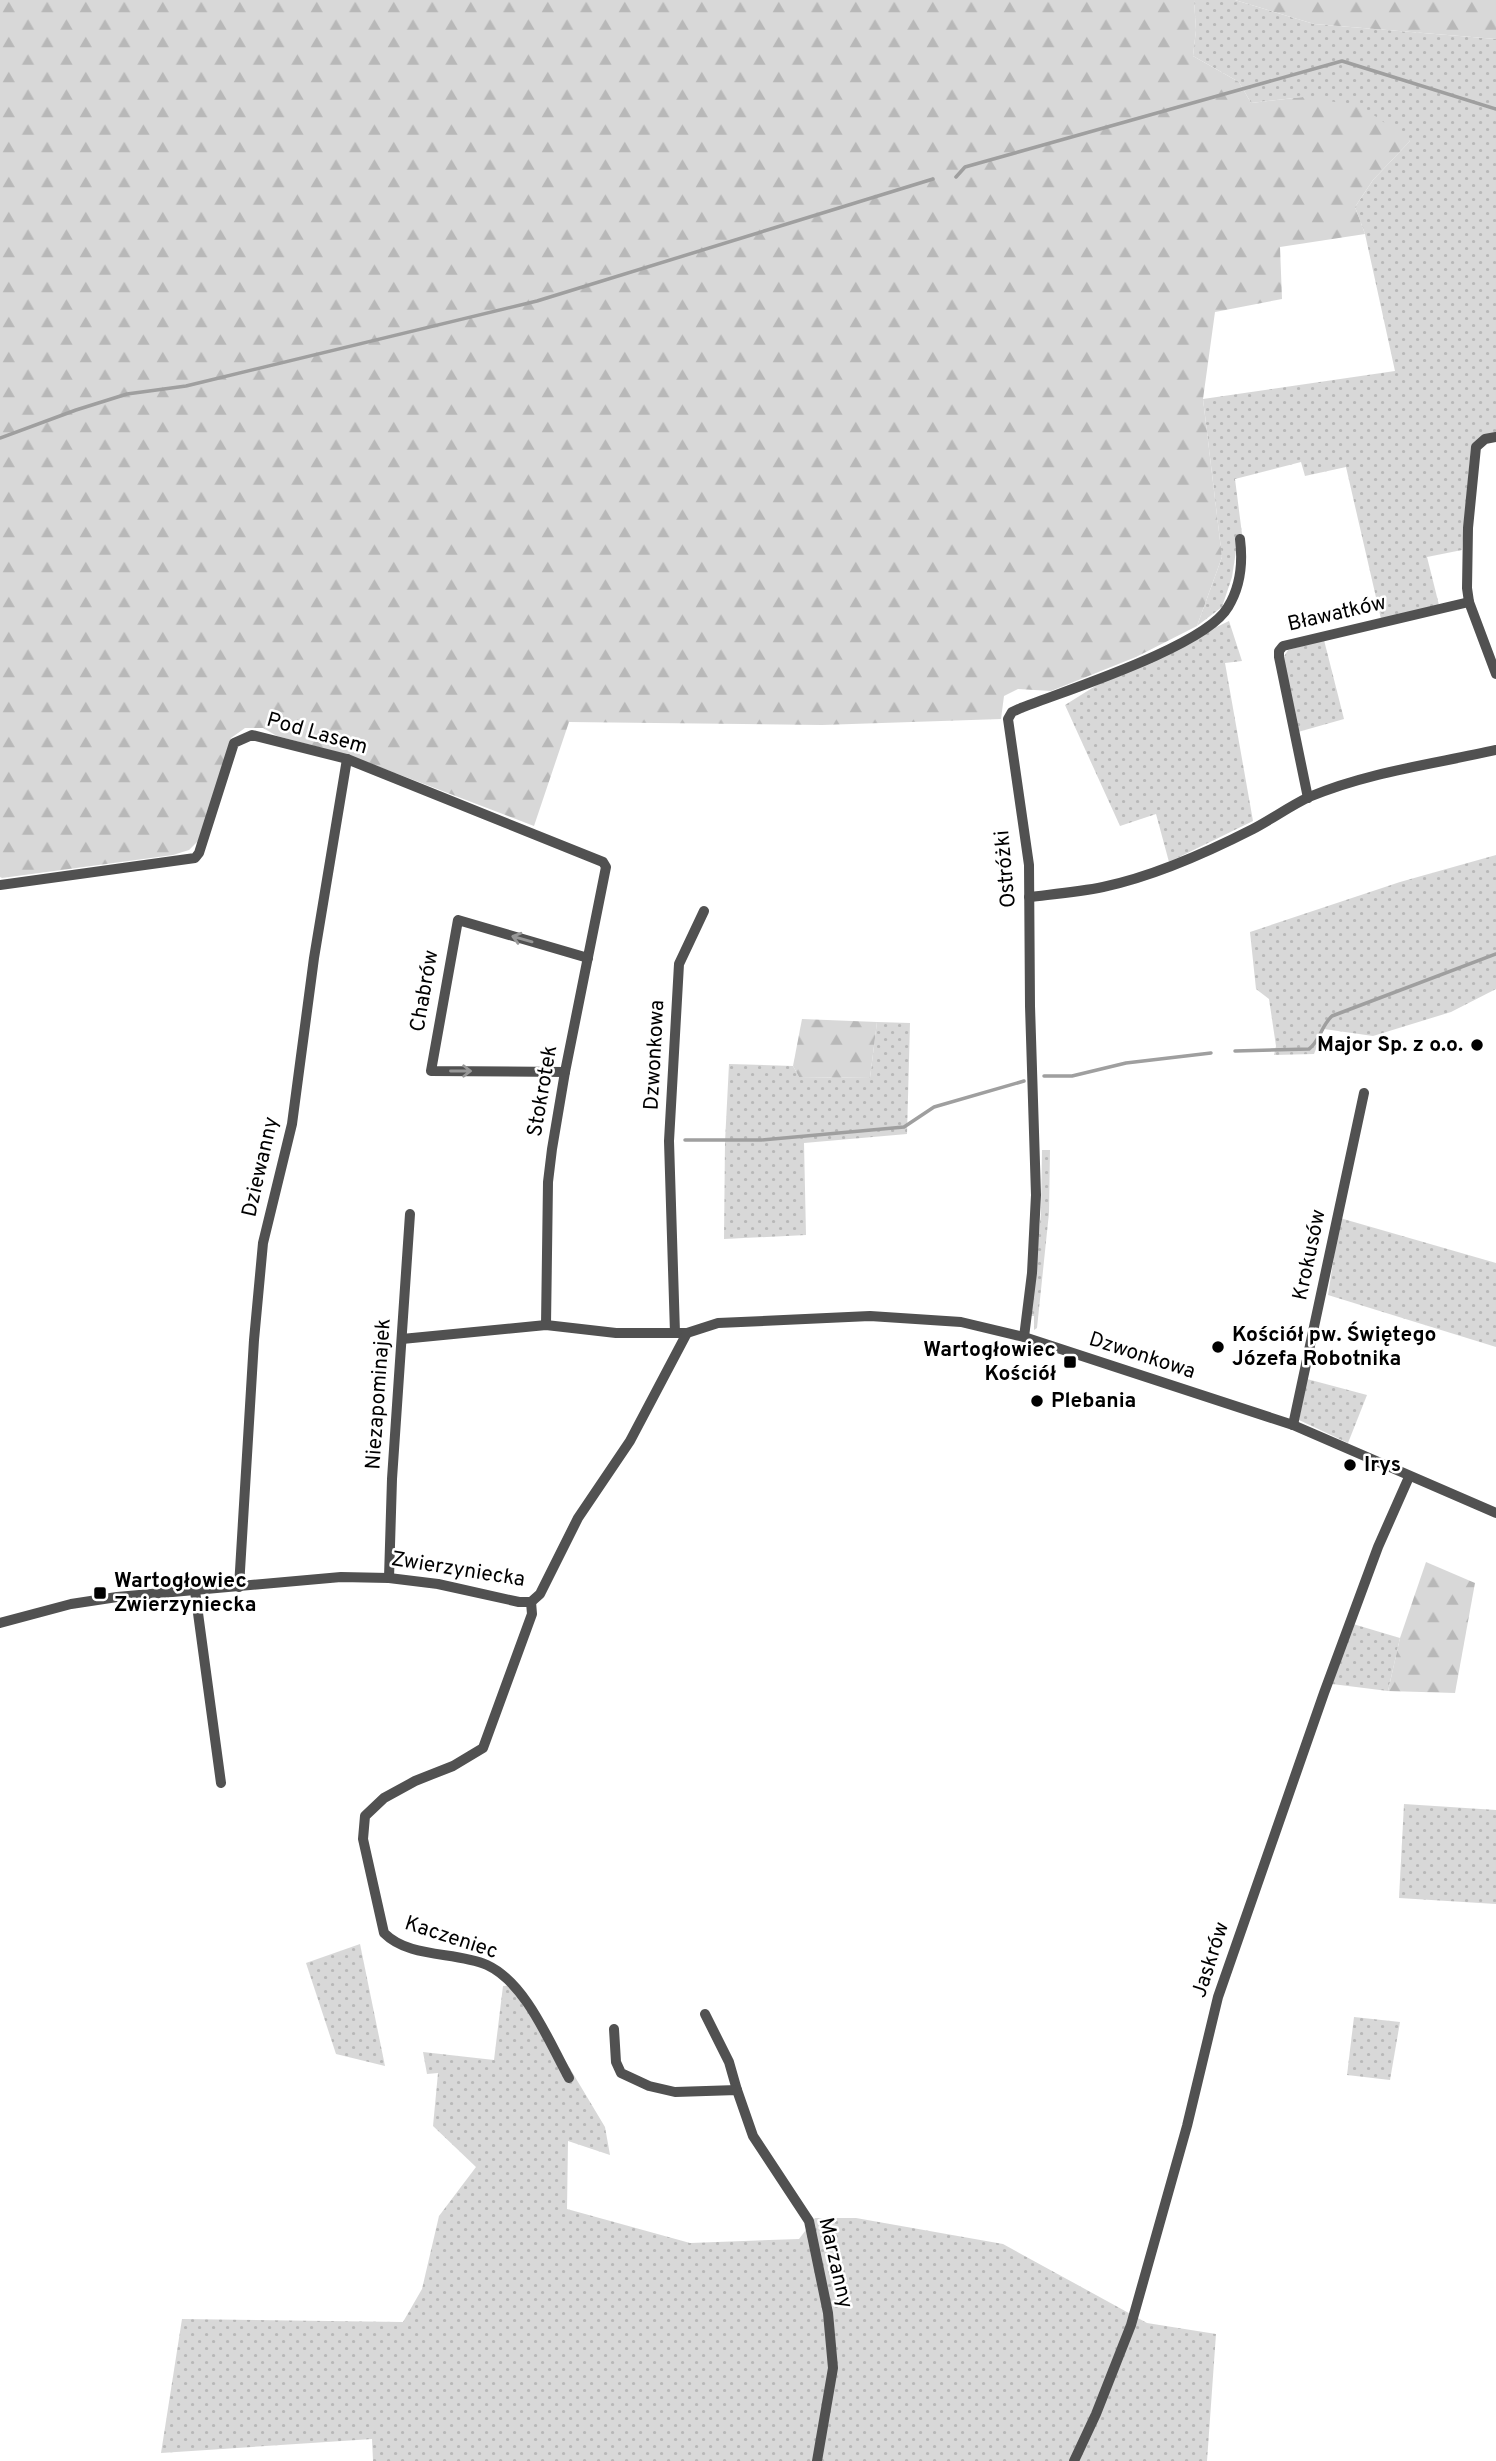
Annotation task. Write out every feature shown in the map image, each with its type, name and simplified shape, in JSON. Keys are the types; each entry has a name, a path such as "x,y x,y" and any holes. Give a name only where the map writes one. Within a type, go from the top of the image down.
{"street":[{"path":"1496,437 1485,439 1476,447 1466,560 1469,602 1496,674"},
{"name":"Ostróżki","path":"1024,1337 1032,1273 1036,1195 1029,865 1008,719 1012,712 1128,667 1195,637 1212,624 1227,609 1239,583 1242,556 1240,539"},
{"name":"Bławatków","path":"1308,798 1279,657 1283,646 1469,602"},
{"name":"Pod Lasem","path":"0,885 195,858 199,853 234,743 252,735 346,759 603,862 606,867"},
{"path":"1029,897 1102,887 1135,879 1194,857 1254,829 1308,798 1338,787 1405,769 1496,750"},
{"name":"Dziewanny","path":"239,1587 254,1339 263,1243 292,1124 314,958 346,759"},
{"name":"Stokrotek","path":"546,1325 548,1182 565,1072 606,867"},
{"name":"Dzwonkowa","path":"675,1333 669,1141 679,964 704,911"},
{"name":"Chabrów","path":"565,1072 430,1071 458,919 588,958"},
{"name":"Krokusów","path":"1293,1425 1364,1093"},
{"name":"Niezapominajek","path":"389,1578 392,1479 410,1214"},
{"name":"Dzwonkowa","path":"402,1339 546,1325 615,1333 687,1333 718,1323 870,1316 961,1322 1024,1337 1293,1425 1496,1513"},
{"name":"Zwierzyniecka","path":"0,1623 71,1604 117,1597 341,1577 389,1578 438,1584 519,1602 531,1602 548,1581 579,1518 630,1441 687,1333"},
{"name":"Jaskrów","path":"1074,2461 1096,2414 1131,2325 1187,2126 1218,1997 1324,1693 1378,1547 1409,1477"},
{"path":"195,1591 220,1783"},
{"name":"Kaczeniec","path":"531,1602 532,1614 483,1748 453,1766 415,1781 384,1798 365,1816 363,1839 384,1933 405,1947 486,1965 506,1978 519,1991 569,2078"},
{"name":"Marzanny","path":"705,2014 729,2062 753,2136 808,2221 828,2313 833,2368 817,2461"},
{"path":"614,2029 615,2062 621,2073 649,2086 675,2092 737,2090"}],"green space":[{"path":"0,0 1194,0 1196,30 1193,56 1239,82 1251,103 1303,97 1361,106 1410,141 1373,180 1355,207 1365,234 1280,247 1282,299 1215,312 1203,399 1222,557 1197,626 1136,657 1051,691 1018,689 1004,696 1001,719 822,725 569,722 534,826 348,755 277,736 263,728 245,728 231,738 199,840 189,850 173,855 2,878"},
{"path":"1194,0 1235,0 1314,24 1496,39 1496,435 1482,436 1471,447 1462,550 1427,557 1439,605 1381,619 1346,467 1305,476 1301,462 1235,479 1242,534 1232,577 1222,607 1197,626 1222,557 1203,399 1395,371 1365,234 1355,207 1373,180 1410,141 1303,97 1251,103 1239,82 1193,56 1196,30"},
{"path":"1235,0 1496,0 1496,39 1314,24"},
{"path":"1229,621 1242,661 1225,663 1253,821 1169,862 1156,814 1120,826 1065,705 1097,685"},
{"path":"1324,640 1344,719 1298,732 1283,658 1288,650"},
{"path":"1496,855 1496,989 1451,1012 1373,1036 1324,1029 1314,1054 1274,1055 1276,1046 1269,999 1256,989 1250,932 1400,882"},
{"path":"802,1019 877,1022 870,1078 799,1077 793,1066"},
{"path":"877,1022 910,1023 907,1134 804,1143 806,1235 724,1239 729,1064 793,1066 799,1077 870,1078"},
{"path":"1042,1150 1050,1150 1049,1213 1037,1328 1034,1330 1034,1316 1031,1316 1041,1212"},
{"path":"1340,1218 1496,1263 1496,1347 1328,1295"},
{"path":"1307,1379 1367,1395 1348,1443 1299,1420"},
{"path":"1426,1562 1475,1583 1455,1693 1388,1691 1400,1638"},
{"path":"1353,1624 1400,1638 1388,1691 1332,1684"},
{"path":"1404,1804 1496,1810 1496,1904 1399,1898"},
{"path":"360,1944 385,2066 336,2054 306,1963"},
{"path":"520,1985 605,2127 610,2155 568,2141 567,2209 690,2243 799,2239 815,2218 856,2218 1003,2244 1147,2323 1216,2334 1207,2461 373,2461 372,2439 161,2453 182,2319 403,2322 422,2289 439,2216 476,2167 433,2126 438,2073 427,2074 423,2052 494,2060 503,1986"},
{"path":"1354,2017 1400,2022 1390,2080 1347,2075"}],"waterway":[{"path":"956,177 965,167 1342,61 1496,109"},
{"path":"0,438 127,394 186,386 537,301 933,179"},
{"path":"1235,1051 1309,1049 1332,1016 1496,954"},
{"path":"1044,1076 1072,1076 1126,1063 1211,1053"},
{"path":"685,1140 761,1140 904,1127 934,1107 1024,1081"}],"place":[{"name":"Major Sp. z o.o.","path":"1477,1045"},
{"name":"Kościół pw. Świętego Józefa Robotnika","path":"1218,1347"},
{"name":"Wartogłowiec Kościół","path":"1070,1362"},
{"name":"Plebania","path":"1037,1401"},
{"name":"Irys","path":"1350,1465"},
{"name":"Wartogłowiec Zwierzyniecka","path":"100,1593"}]}
